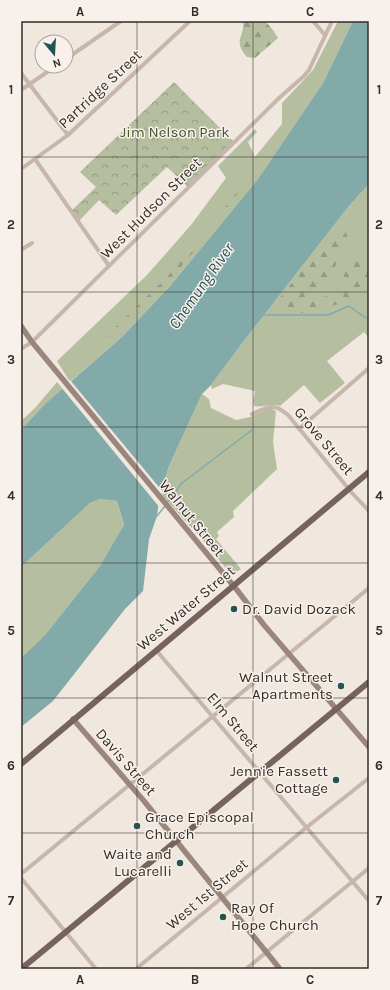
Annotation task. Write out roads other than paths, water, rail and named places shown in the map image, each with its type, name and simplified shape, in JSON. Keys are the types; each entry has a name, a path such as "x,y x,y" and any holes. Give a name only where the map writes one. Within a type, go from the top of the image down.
{"main road":[{"name":"West Water Street","path":"21,764 369,472"},
{"path":"21,969 259,771 369,682"}],"street":[{"path":"74,53 121,21"},
{"name":"Partridge Street","path":"21,169 68,135 190,21"},
{"path":"313,21 324,35"},
{"name":"West Hudson Street","path":"21,349 32,342 279,98 304,76 312,64 324,35 332,21"},
{"path":"21,73 68,135"},
{"path":"21,90 44,74"},
{"path":"35,159 109,266"},
{"path":"21,250 32,243"},
{"name":"Walnut Street","path":"21,326 60,377 288,654 369,747"},
{"path":"299,429 369,368"},
{"name":"Grove Street","path":"252,414 270,407 279,407 369,511"},
{"path":"21,874 369,588"},
{"name":"Elm Street","path":"156,650 369,901"},
{"name":"Davis Street","path":"73,720 130,784 280,969"},
{"name":"West 1st Street","path":"136,969 307,827 369,778"},
{"path":"246,969 369,868"},
{"path":"21,878 96,969"}],"water":[{"name":"Chemung River","path":"353,21 369,21 369,184 349,206 211,385 202,394 169,466 160,493 157,516 149,539 143,591 125,609 53,701 21,727 21,658 45,635 100,566 124,525 117,501 100,499 90,503 21,567 21,430 44,405 122,337 171,285 258,179 323,83"}],"waterway":[{"path":"263,315 328,315 349,306 366,318"},
{"path":"167,503 182,483 252,430"},
{"path":"157,516 165,506"}],"place":[{"name":"Dr. David Dozack","path":"234,609"},
{"name":"Walnut Street Apartments","path":"341,686"},
{"name":"Jennie Fassett Cottage","path":"336,780"},
{"name":"Grace Episcopal Church","path":"137,826"},
{"name":"Waite and Lucarelli","path":"180,863"},
{"name":"Ray Of Hope Church","path":"223,917"}],"park label":[{"name":"Jim Nelson Park","path":"175,132"}]}
